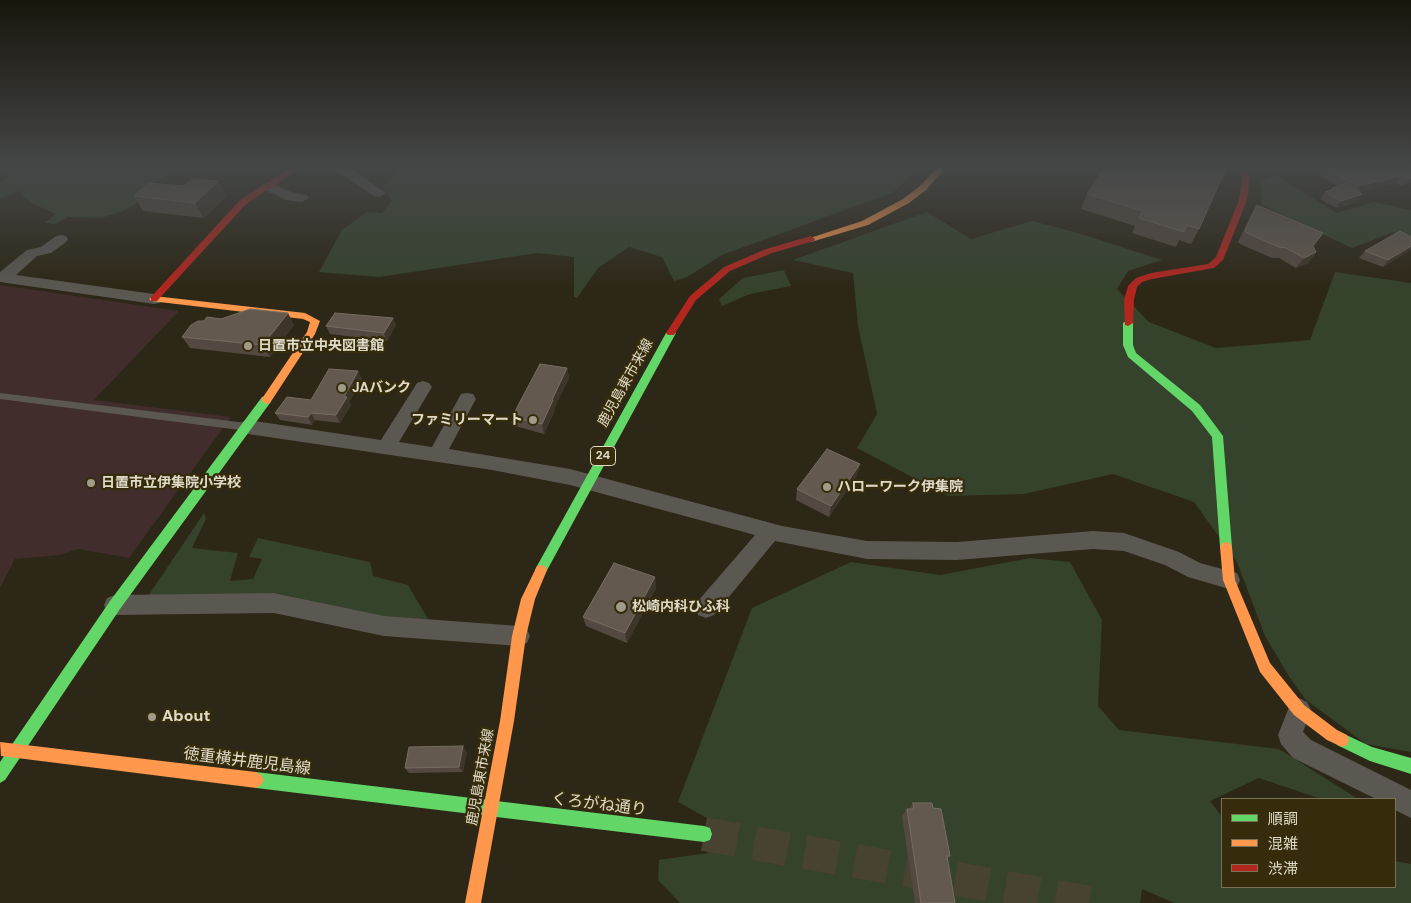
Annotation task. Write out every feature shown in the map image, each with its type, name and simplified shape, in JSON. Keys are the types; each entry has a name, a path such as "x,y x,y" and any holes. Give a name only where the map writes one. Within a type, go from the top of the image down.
{"street":[{"path":"154,299 237,208"},
{"name":"鹿児島東市来線","path":"473,903 507,721 519,636 528,599 545,562 680,316 693,298 708,283 727,269 769,251 865,223 893,208"},
{"path":"1240,208 1220,258 1211,266 1150,276 1139,280 1133,286 1128,300 1128,345 1132,355 1196,408 1217,436 1229,580 1266,667 1299,710 1332,735 1363,750 1411,766"},
{"path":"2,277 27,252 46,250 61,240"},
{"path":"0,775 115,605 248,427 312,332 315,321 305,316 154,299 2,277"},
{"path":"386,447 423,387"},
{"path":"437,455 467,399"},
{"path":"248,427 512,466 588,482 771,531 867,550 957,551 1093,540 1124,542 1172,558 1195,571 1229,580"},
{"path":"706,608 771,531"},
{"path":"115,605 274,603 384,626 519,636"},
{"path":"1299,710 1290,735 1302,749 1391,792 1411,804"},
{"name":"徳重横井鹿児島線","path":"0,749 491,808"},
{"name":"くろがね通り","path":"491,808 704,834"}],"lane":[{"path":"0,396 248,427"}],"shaded area":[{"name":"日置市立伊集院小学校","path":"0,285 179,311 94,400 231,417 129,558 78,549 60,555 15,559 0,588"}],"green space":[{"path":"43,208 128,208 101,218 68,217 55,224 44,223 56,214"},
{"path":"386,208 850,208 722,255 687,277 674,281 662,257 629,247 598,268 577,298 574,297 574,257 537,253 379,277 319,272 342,230 367,212 382,213"},
{"path":"1269,208 1329,208 1337,213 1353,208 1402,208 1411,210 1411,243 1394,232 1352,248"},
{"path":"927,212 971,239 1032,221 1078,233 1162,260 1128,271 1117,289 1149,322 1216,348 1310,340 1335,272 1411,283 1411,752 1366,744 1306,700 1290,678 1265,636 1237,562 1194,502 1113,474 1024,494 948,496 857,448 877,414 858,326 853,273 793,260"},
{"path":"784,270 791,286 750,294 722,306 719,299 743,278"},
{"path":"204,513 206,519 192,548 238,553 230,581 253,579 262,559 249,557 258,538 370,562 373,576 408,585 428,619 388,618 276,593 146,599"},
{"path":"1030,558 1070,562 1102,620 1098,706 1119,730 1279,749 1356,798 1318,798 1259,778 1210,801 1221,816 1221,888 1396,888 1396,861 1411,864 1411,903 1174,903 1142,889 1140,903 680,903 658,880 659,860 708,853 712,821 678,802 752,608 851,562 940,575"}],"building":[{"path":"1134,208 1208,208 1199,229 1187,225 1184,232 1139,218 1143,211"},
{"path":"1256,208 1264,208 1323,233 1313,246 1316,252 1304,258 1286,248 1279,247 1245,231"},
{"path":"1400,231 1411,237 1411,246 1388,260 1365,251"},
{"path":"250,309 288,313 263,345 182,337 191,325 198,321 204,321 207,317 221,319"},
{"path":"335,313 393,318 384,333 326,326"},
{"path":"540,364 567,368 542,424 512,417"},
{"path":"329,369 358,371 344,397 347,397 336,415 311,413 308,417 275,413 287,397 311,400"},
{"path":"827,449 860,464 831,506 797,489"},
{"name":"松崎内科ひふ科","path":"614,563 655,577 625,633 583,617"},
{"path":"463,746 459,767 405,768 409,747"},
{"path":"913,803 932,803 933,808 941,809 950,856 947,856 955,903 921,903 907,809 914,809"}],"tunnel":[{"path":"704,834 1091,903"}],"traffic: fast":[{"path":"1128,323 1128,345 1132,355 1196,408 1217,436 1226,547"},
{"path":"541,570 671,333"},
{"path":"0,775 115,605 266,400"},
{"path":"1342,740 1370,754 1411,766"},
{"path":"256,780 704,834"}],"traffic: slow":[{"path":"811,239 865,223 893,208"},
{"path":"154,299 305,316 315,321 312,332 266,400"},
{"path":"1226,547 1229,580 1265,667 1299,710 1332,735 1342,740"},
{"path":"473,903 507,721 519,636 528,599 541,570"},
{"path":"1,749 256,780"}],"traffic: jam":[{"path":"154,299 237,208"},
{"path":"1128,323 1129,300 1133,286 1139,280 1151,276 1211,266 1220,258 1240,208"},
{"path":"671,333 693,298 727,269 769,251 811,239"}],"place":[{"name":"日置市立中央図書館","path":"248,346"},
{"name":"JAバンク","path":"342,388"},
{"name":"ファミリーマート","path":"533,420"},
{"name":"日置市立伊集院小学校","path":"91,483"},
{"name":"ハローワーク伊集院","path":"827,487"},
{"name":"松崎内科ひふ科","path":"621,607"},
{"name":"About","path":"152,717"}]}
